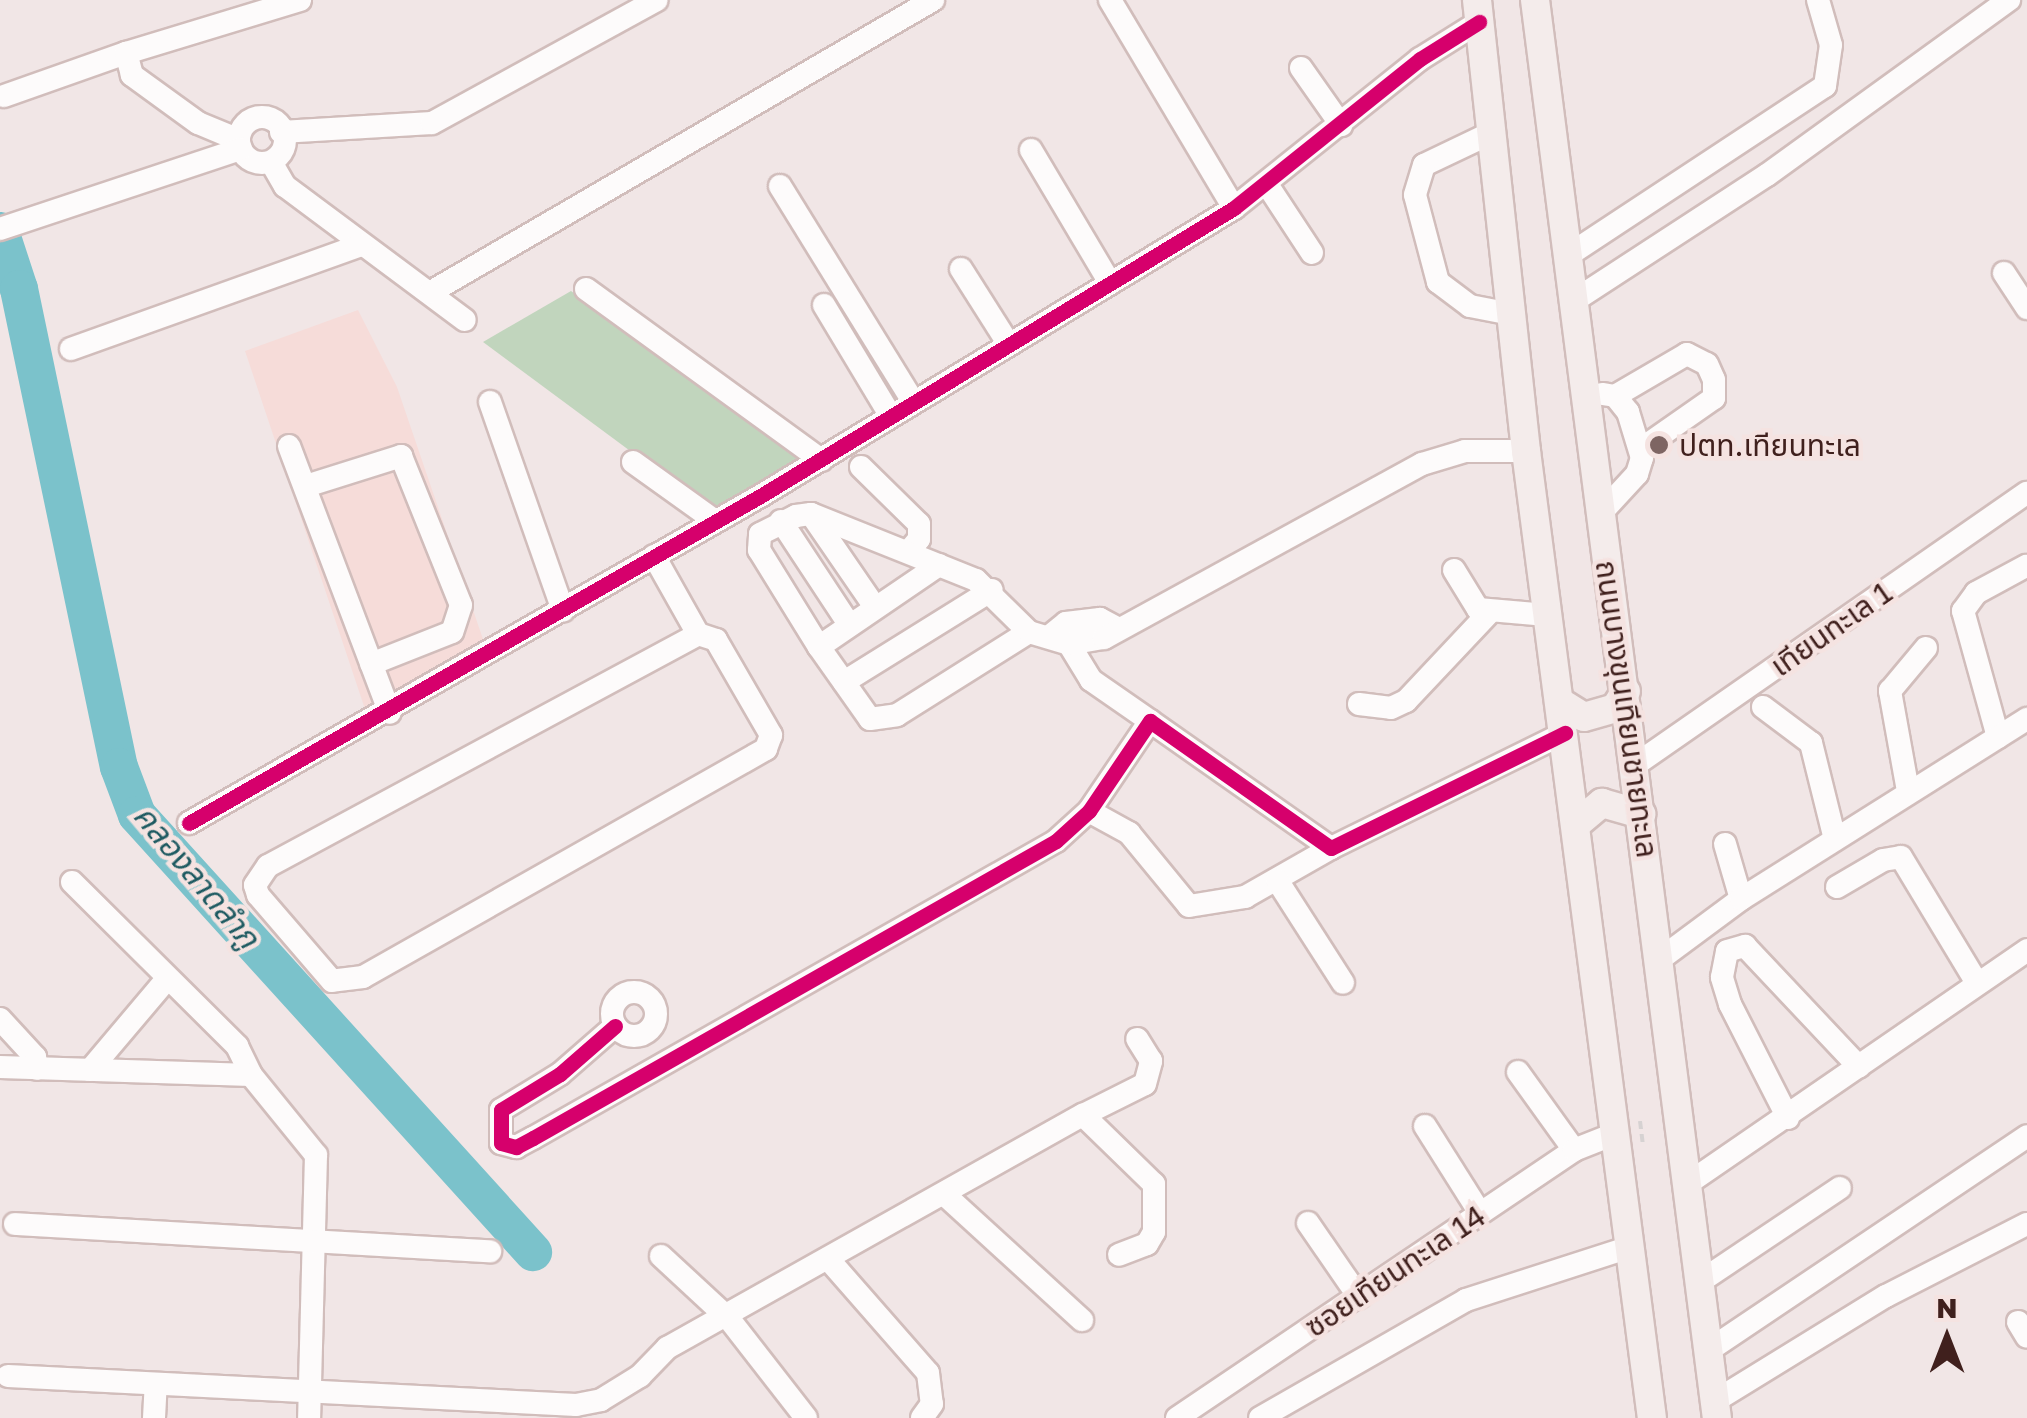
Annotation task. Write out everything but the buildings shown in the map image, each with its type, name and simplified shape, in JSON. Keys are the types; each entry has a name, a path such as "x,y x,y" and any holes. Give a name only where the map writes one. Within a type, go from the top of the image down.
{"main road":[{"name":"ถนนบางขุนเทียนชายทะเล","path":"1534,0 1716,1410"},
{"path":"1478,11 1526,451 1579,822 1630,1247 1644,1414"},
{"path":"1560,702 1584,718 1614,708 1626,690"},
{"path":"1579,822 1602,803 1641,814"}],"street":[{"path":"4,96 245,7 300,0"},
{"path":"281,132 432,122 657,0"},
{"path":"431,292 934,0"},
{"path":"1110,0 1234,208"},
{"path":"1567,256 1825,86 1831,45 1818,0"},
{"path":"1572,302 1767,175 2010,0"},
{"path":"189,822 390,712 821,460 1008,342 1234,208 1268,186 1478,11"},
{"path":"3,228 240,144 257,117 270,118 281,132 284,149 272,162 254,162 240,144 198,123 132,75 126,53"},
{"path":"1301,68 1341,125"},
{"path":"1491,134 1424,165 1416,195 1438,282 1470,306 1511,314"},
{"path":"1031,150 1110,282"},
{"path":"272,162 285,186 465,320"},
{"path":"780,186 913,401"},
{"path":"1268,186 1312,253"},
{"path":"71,348 360,245"},
{"path":"961,268 1008,342"},
{"path":"2004,274 2027,308"},
{"path":"586,289 821,460"},
{"path":"824,305 890,415"},
{"path":"1584,393 1614,396 1687,354 1707,364 1714,398 1640,449"},
{"path":"1600,514 1638,474 1640,449 1628,412 1614,396"},
{"path":"490,402 563,611"},
{"path":"289,446 390,712"},
{"path":"1331,848 1091,680 1049,637 992,590 811,514 781,521 760,534 758,550 819,646 870,719 884,720 1049,637 1104,638 1115,627 1422,464 1465,451 1526,451"},
{"path":"306,486 401,456 461,604 452,632 371,664"},
{"path":"633,462 715,522"},
{"path":"861,466 920,524 919,539 908,552"},
{"name":"เทียนทะเล 1","path":"1635,764 2027,494"},
{"path":"811,514 875,607"},
{"path":"781,521 849,624"},
{"path":"840,555 870,537"},
{"path":"654,556 698,634 716,640 771,734 766,748 362,977 332,981 258,895 255,886 268,866 698,634"},
{"path":"819,646 939,565"},
{"path":"1998,737 1963,611 1976,594 2026,566"},
{"path":"1454,570 1468,599 1488,614 1547,615"},
{"path":"844,682 992,590"},
{"path":"1359,704 1391,708 1406,701 1488,614"},
{"path":"1908,791 1890,690 1926,648"},
{"path":"1763,707 1811,743 1835,838"},
{"path":"1660,959 1740,900 2027,719"},
{"path":"615,1026 560,1074 500,1110 501,1143 516,1147 534,1138 1056,841 1089,811 1150,721"},
{"path":"1089,811 1129,833 1188,906 1227,902 1278,880 1331,848 1565,733"},
{"path":"1725,844 1740,900"},
{"path":"1837,887 1883,860 1902,857 1977,983"},
{"path":"1278,880 1343,982"},
{"path":"72,882 236,1046 251,1075 316,1155 317,1239 309,1418"},
{"path":"1788,1118 1730,1004 1722,977 1727,952 1745,946 1859,1068"},
{"path":"1687,1184 2027,950"},
{"path":"90,1070 167,979"},
{"path":"0,1019 35,1056 37,1069"},
{"path":"8,1376 576,1405 601,1400 640,1376 666,1348 729,1319 1083,1115 1144,1084 1150,1054 1137,1039"},
{"path":"0,1068 251,1075"},
{"path":"1518,1072 1574,1150"},
{"path":"1083,1115 1154,1184 1154,1232 1146,1244 1119,1255"},
{"path":"1425,1126 1480,1214"},
{"name":"ซอยเทียนทะเล 14","path":"1178,1418 1574,1150 1616,1133"},
{"path":"1709,1350 2027,1136"},
{"path":"1701,1281 1840,1188"},
{"path":"944,1194 1082,1320"},
{"path":"1308,1222 1359,1296"},
{"path":"15,1224 490,1251"},
{"path":"1716,1410 1886,1296 2027,1224"},
{"path":"1260,1418 1466,1300 1630,1247"},
{"path":"662,1256 729,1319 806,1418"},
{"path":"828,1260 928,1373 932,1404 922,1418"},
{"path":"154,1418 156,1384"}],"shaded area":[{"path":"358,310 397,387 486,648 368,718 245,351"}],"green space":[{"path":"571,291 802,460 714,513 483,342"}],"waterway":[{"name":"คลองลาดลำภู","path":"0,231 19,289 119,767 137,815 533,1252"}],"cycle path":[{"path":"189,823 762,495 1234,208 1420,59 1479,22"},
{"path":"615,1026 560,1074 501,1110 501,1143 516,1147 533,1138 1056,841 1089,811 1150,721 1331,848 1565,733"}],"place":[{"name":"ปตท.เทียนทะเล","path":"1659,445"}]}
